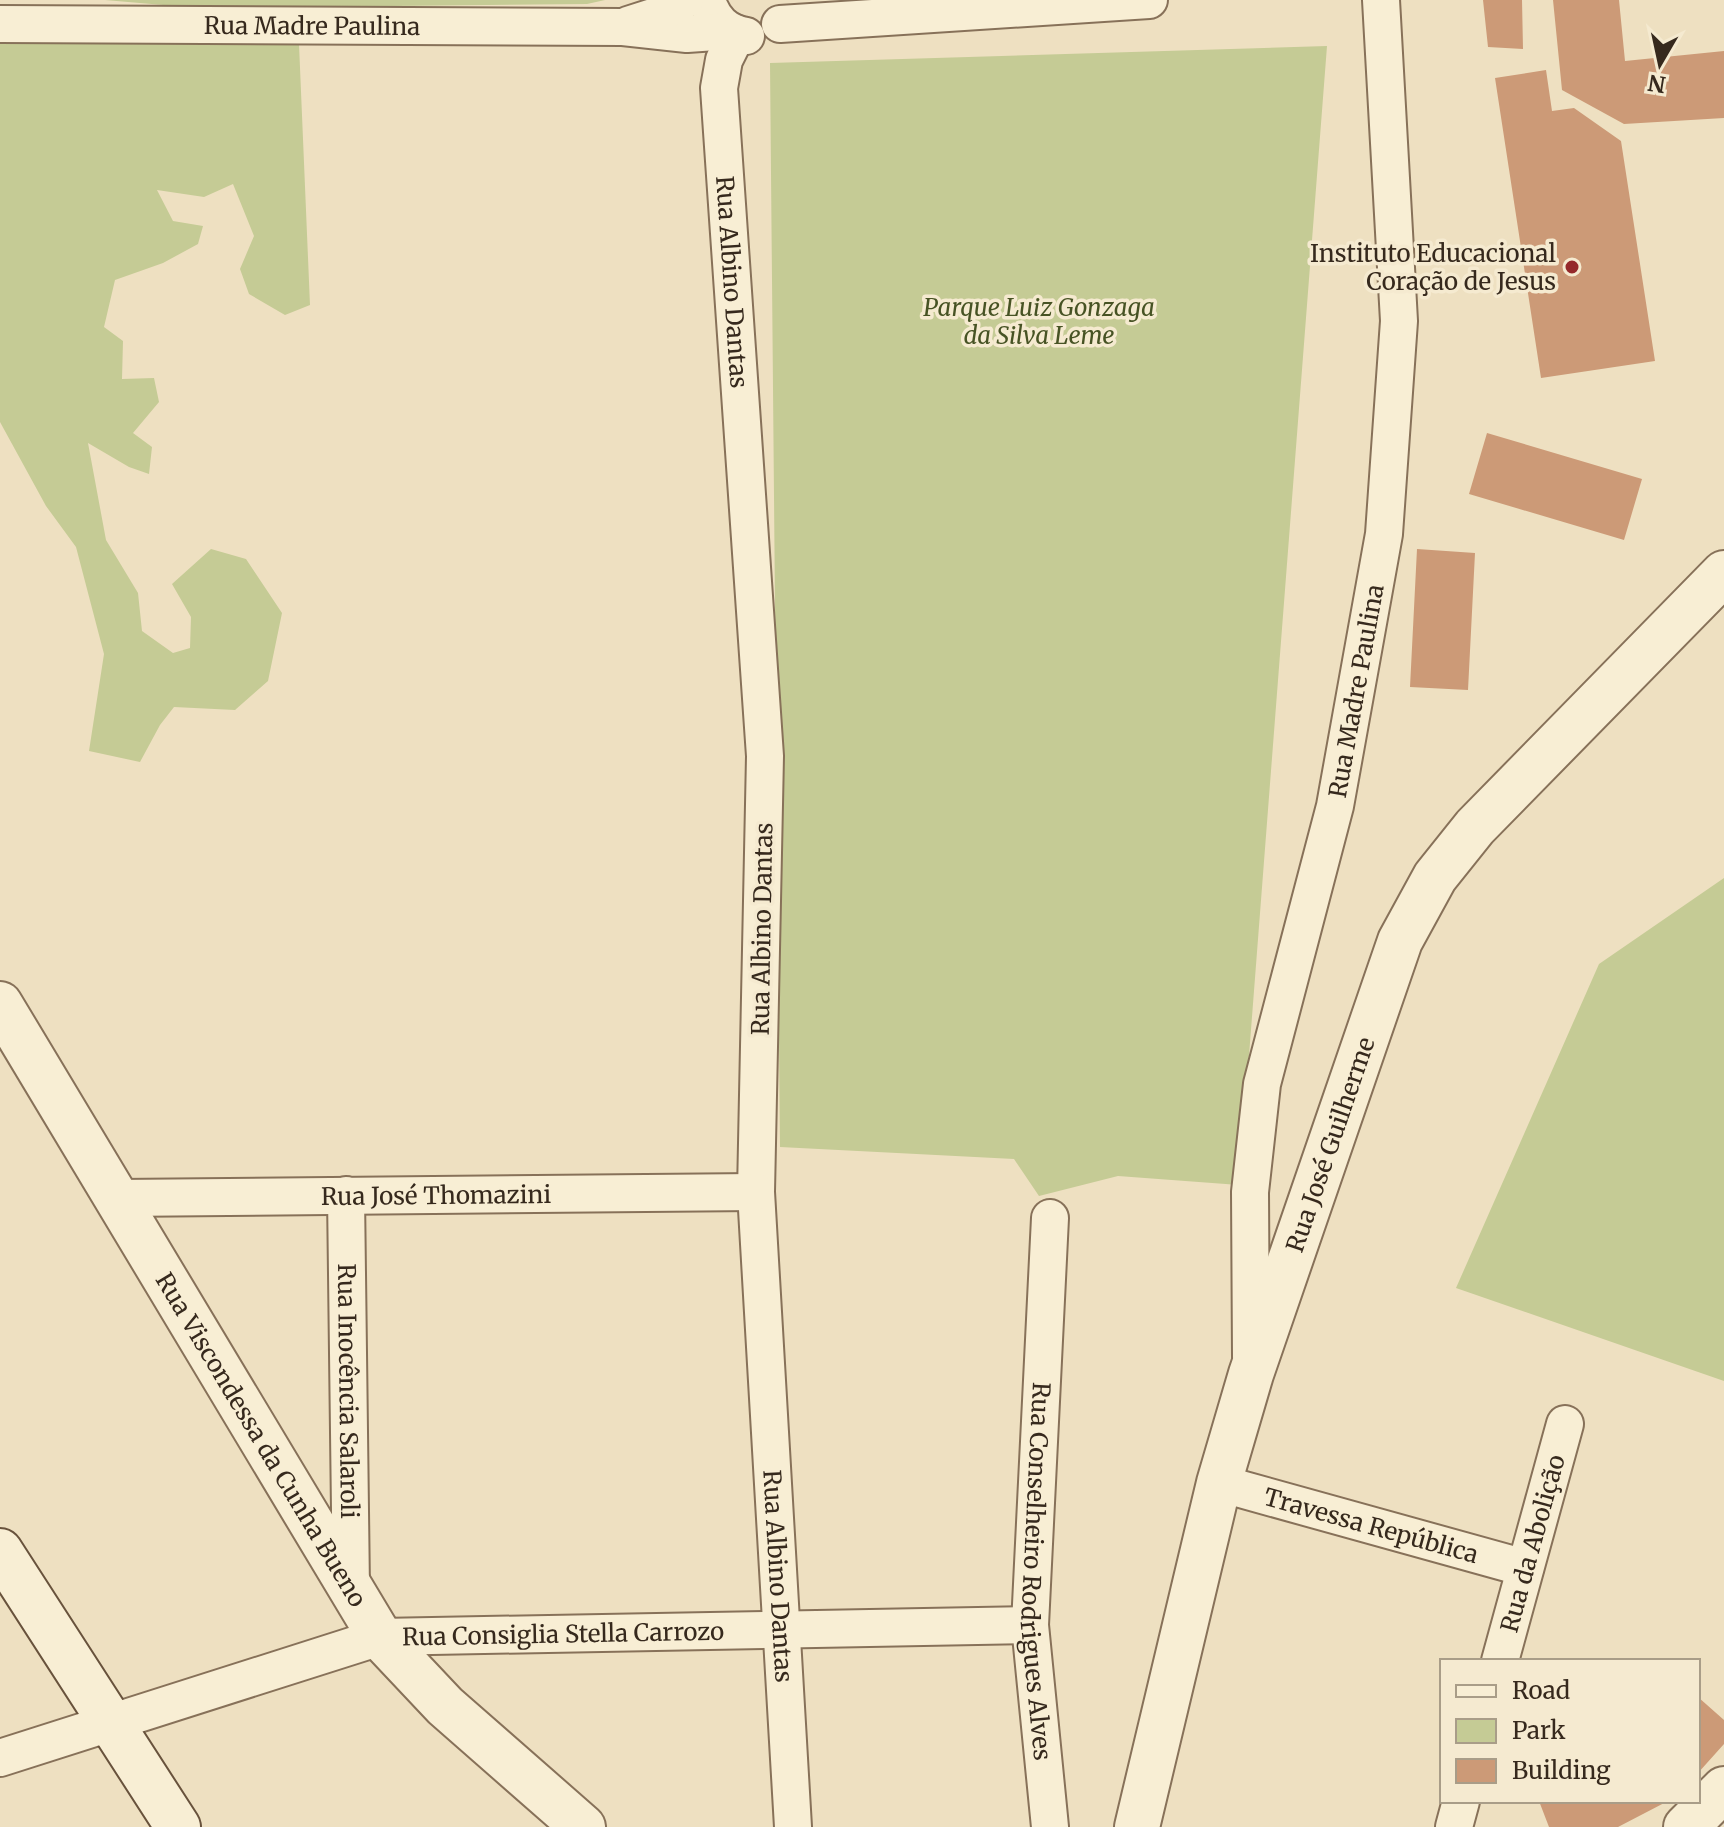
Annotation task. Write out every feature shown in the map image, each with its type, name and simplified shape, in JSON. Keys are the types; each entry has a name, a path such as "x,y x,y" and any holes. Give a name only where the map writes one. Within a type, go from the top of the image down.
{"street":[{"name":"Rua Madre Paulina","path":"623,27 659,15 685,0"},
{"path":"707,0 710,12 718,23 733,33"},
{"path":"786,12 1149,0"},
{"name":"Rua Madre Paulina","path":"1251,1374 1250,1192 1262,1084 1335,806 1384,534 1399,321 1381,0"},
{"name":"Rua Madre Paulina","path":"18,16 623,27 687,34 733,33 752,37 768,33 786,12"},
{"name":"Rua Albino Dantas","path":"733,33 719,88 765,756 756,1192 793,1827"},
{"name":"Rua José Guilherme","path":"1137,1827 1219,1483 1251,1374 1400,941 1435,877 1475,827 1724,573"},
{"name":"Rua Viscondessa da Cunha Bueno","path":"0,1004 380,1637 445,1706 583,1827"},
{"name":"Rua José Thomazini","path":"118,1198 756,1192"},
{"name":"Rua Inocência Salaroli","path":"346,1195 351,1589"},
{"name":"Rua Conselheiro Rodrigues Alves","path":"1050,1218 1030,1625 1050,1827"},
{"name":"Rua da Abolição","path":"1501,1659 1565,1424"},
{"name":"Travessa República","path":"1219,1483 1525,1568"},
{"path":"0,1551 178,1827"},
{"name":"Rua Consiglia Stella Carrozo","path":"0,1758 380,1637 1030,1625"},
{"path":"1686,1827 1724,1789"},
{"path":"1454,1827 1460,1803"}],"green space":[{"path":"105,0 605,0 587,4 198,8"},
{"path":"0,38 299,44 310,305 285,315 249,294 240,269 254,236 233,184 204,197 157,190 173,221 203,226 198,244 163,263 115,280 104,327 123,341 122,379 154,378 159,402 133,433 152,447 149,474 129,467 88,443 106,540 138,593 142,631 173,653 190,648 191,617 172,584 211,549 246,559 282,613 268,681 235,710 174,707 160,725 140,762 89,751 104,654 76,547 46,506 0,422"},
{"name":"Parque Luiz Gonzaga da Silva Leme","path":"1327,46 1239,1185 1118,1176 1039,1196 1014,1159 780,1147 770,63"},
{"path":"1724,878 1724,1381 1456,1288 1599,964"}],"building":[{"path":"1483,0 1522,0 1523,49 1488,47"},
{"path":"1553,0 1619,0 1625,61 1724,51 1724,118 1624,124 1562,90"},
{"path":"1546,70 1552,111 1574,108 1621,141 1655,361 1541,378 1495,78"},
{"path":"1487,433 1642,479 1624,540 1469,494"},
{"path":"1417,549 1475,553 1468,690 1410,687"},
{"path":"1700,1699 1724,1720 1724,1744 1700,1771"},
{"path":"1540,1803 1664,1803 1618,1827 1549,1827"}],"place":[{"name":"Instituto Educacional Coração de Jesus","path":"1572,267"}]}
